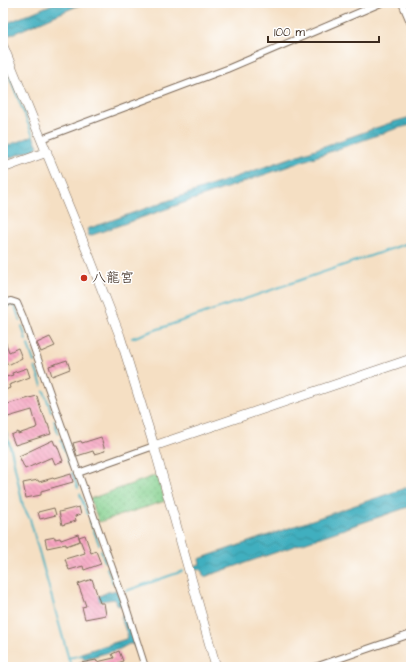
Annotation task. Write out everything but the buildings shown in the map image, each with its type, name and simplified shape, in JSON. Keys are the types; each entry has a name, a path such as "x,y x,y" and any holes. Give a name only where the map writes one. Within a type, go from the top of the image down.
{"street":[{"path":"41,139 227,69 381,3"},
{"path":"402,3 411,24"},
{"path":"3,46 120,336 154,446 216,667"},
{"path":"3,168 47,152"},
{"path":"3,303 11,300 17,303 23,317 126,606 145,667"},
{"path":"78,474 154,446 411,359"},
{"path":"315,667 411,634"}],"green space":[{"path":"157,475 165,501 99,522 90,499"}],"water":[{"path":"55,3 84,3 10,35 5,31 5,24"},
{"path":"411,117 411,125 395,129 89,236 87,229"},
{"path":"33,136 38,146 35,149 3,160 3,147"},
{"path":"411,486 411,506 204,577 201,569 195,569 194,566 200,564 199,559"},
{"path":"117,590 122,604 120,606 117,605 114,599 88,603 88,601 108,592"},
{"path":"123,613 126,613 137,652 133,644 129,644 120,649 84,659 81,653 126,639 127,634 121,618"}],"waterway":[{"path":"3,60 33,136"},
{"path":"132,338 411,242"},
{"path":"3,307 10,305 15,306 20,321"},
{"path":"22,326 26,340"},
{"path":"28,345 34,362"},
{"path":"35,367 42,386"},
{"path":"44,391 51,411"},
{"path":"54,420 58,433"},
{"path":"3,423 12,453 23,506 30,519 71,667"},
{"path":"61,440 70,466"},
{"path":"72,473 78,488"},
{"path":"80,494 87,514"},
{"path":"90,521 99,544"},
{"path":"101,550 105,562"},
{"path":"107,568 113,583"},
{"path":"126,591 183,571"},
{"path":"68,658 82,655"}],"place":[{"name":"八龍宮","path":"84,278"}]}
